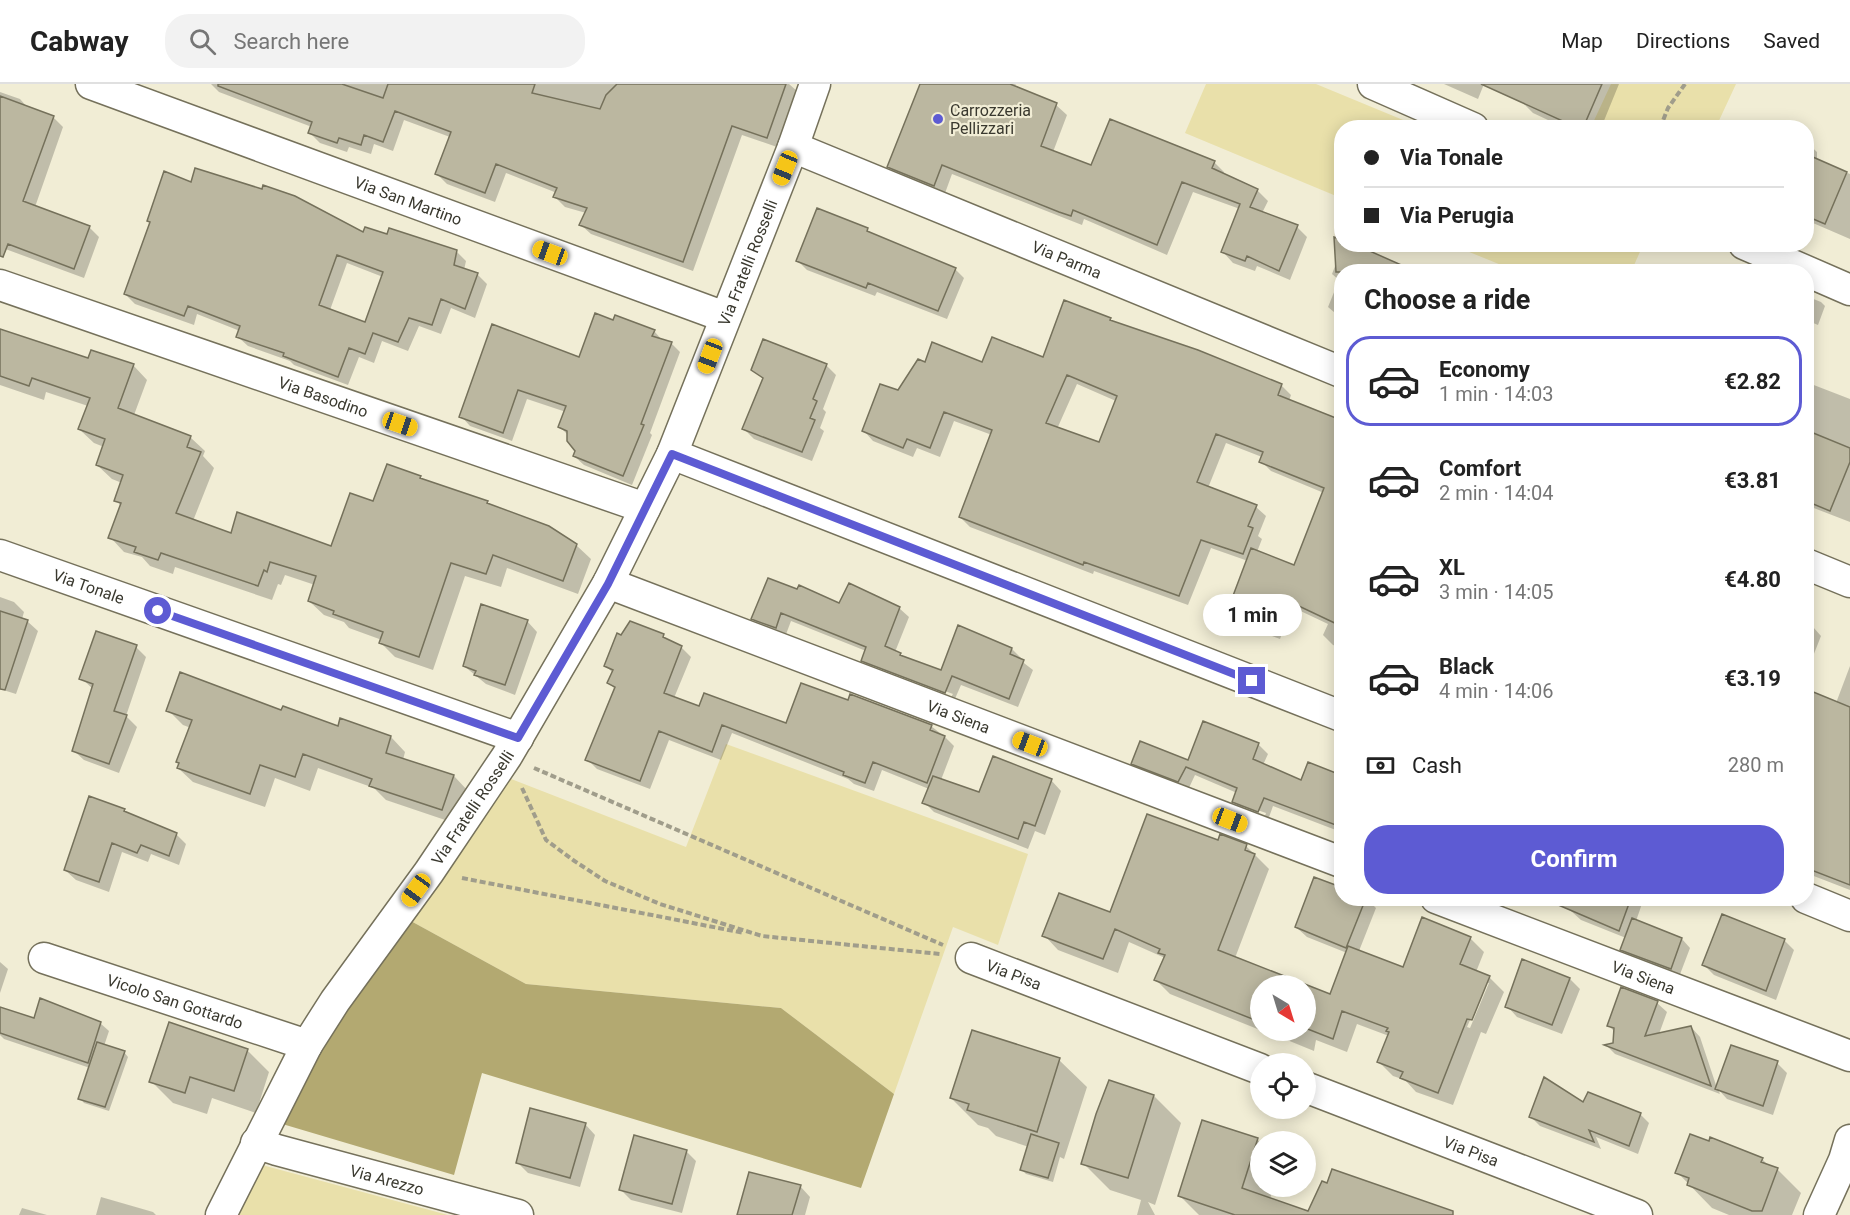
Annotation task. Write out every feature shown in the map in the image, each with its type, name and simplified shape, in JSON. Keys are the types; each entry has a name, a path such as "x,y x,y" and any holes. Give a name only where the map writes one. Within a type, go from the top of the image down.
{"street":[{"name":"Via San Martino","path":"91,84 725,317"},
{"name":"Via Fratelli Rosselli","path":"221,1215 307,1045 335,1001 429,872 512,747 608,584 672,454 793,147 815,84"},
{"path":"1372,84 1455,120"},
{"name":"Via Parma","path":"793,147 1334,369"},
{"path":"1762,252 1790,264"},
{"path":"1814,274 1850,290"},
{"name":"Via Basodino","path":"0,285 645,508"},
{"path":"672,454 1334,713"},
{"name":"Via Tonale","path":"0,555 512,747"},
{"path":"1814,567 1850,582"},
{"name":"Via Siena","path":"608,584 1334,859"},
{"path":"1814,901 1850,915"},
{"name":"Via Siena","path":"1457,906 1850,1056"},
{"name":"Vicolo San Gottardo","path":"44,958 307,1045"},
{"name":"Via Pisa","path":"971,958 1250,1065"},
{"name":"Via Pisa","path":"1316,1091 1637,1215"},
{"path":"1819,1215 1844,1160 1850,1140"},
{"name":"Via Arezzo","path":"256,1143 518,1215"}],"path":[{"path":"1663,120 1668,108 1685,84"},
{"path":"512,747 546,840 605,881 660,904 762,936"},
{"path":"512,747 971,958"},
{"path":"429,872 762,936 971,958"}],"shaded area":[{"path":"1206,84 1316,84 1403,120 1334,120 1334,195 1185,133"},
{"path":"1611,84 1736,84 1719,120 1594,120"},
{"path":"1469,252 1640,252 1635,264 1499,264"},
{"path":"726,744 1028,854 998,945 953,927 894,1094 781,1008 526,984 409,920 506,777 686,847"},
{"path":"409,920 526,984 781,1008 894,1094 861,1188 482,1073 454,1175 279,1123 322,1045"},
{"path":"262,1165 448,1215 239,1215"}],"building":[{"path":"218,84 342,84 383,98 388,84 535,84 532,93 600,109 606,95 617,84 786,84 767,138 732,126 683,262 579,225 587,208 553,197 557,188 496,164 485,193 435,174 451,132 395,111 383,142 364,135 361,145 339,138 337,143 308,133 312,122 218,86"},
{"path":"920,84 1010,84 1057,103 1041,146 1091,165 1110,119 1215,161 1212,168 1258,189 1250,207 1298,225 1279,271 1247,256 1245,261 1221,252 1240,204 1182,182 1157,245 1073,210 1071,216 1059,212 942,165 934,186 887,167"},
{"path":"1481,84 1602,84 1586,120 1560,120"},
{"path":"0,96 54,116 23,201 90,226 74,269 8,244 3,257 0,256"},
{"path":"1814,158 1847,172 1825,224 1814,219"},
{"path":"195,168 262,189 263,185 295,196 363,232 365,227 387,234 389,228 457,250 454,265 478,273 465,309 441,299 432,325 409,318 398,342 373,333 365,354 349,348 338,377 283,356 284,353 236,337 240,326 188,306 184,316 124,294 150,222 147,221 164,171 191,182","holes":["337,255 383,272 365,322 319,305"]},
{"path":"817,208 868,228 867,231 956,268 938,311 868,283 866,288 796,261"},
{"path":"1335,252 1372,252 1399,264 1336,264"},
{"path":"1064,300 1111,318 1110,320 1198,350 1282,384 1278,395 1334,417 1334,623 1282,598 1270,631 1237,618 1239,614 1228,609 1251,548 1294,565 1324,488 1259,462 1263,452 1216,434 1197,482 1257,505 1248,526 1253,528 1243,554 1201,540 1179,596 1084,562 1083,565 959,517 992,430 944,412 930,448 907,439 903,448 862,431 880,384 898,390 918,359 925,362 932,342 982,362 992,337 1043,357","holes":["1067,375 1117,396 1099,442 1046,423"]},
{"path":"595,313 613,320 615,315 655,330 652,336 672,342 641,424 644,425 623,476 573,456 575,451 567,441 567,431 558,427 566,406 518,390 503,433 459,417 492,324 579,357"},
{"path":"0,329 88,358 91,350 134,364 118,408 191,436 187,447 201,452 176,513 231,533 237,512 331,546 350,493 373,501 387,464 549,526 577,544 563,581 493,555 486,574 451,563 419,657 379,643 383,632 333,614 334,611 308,601 316,576 270,562 258,586 161,553 158,560 134,552 136,547 108,538 121,503 114,501 123,475 96,465 105,439 78,429 90,398 32,378 29,386 0,376"},
{"path":"763,339 827,364 813,399 817,401 810,418 815,420 802,452 742,429 763,378 751,370"},
{"path":"1814,433 1850,448 1850,462 1830,511 1814,504"},
{"path":"768,578 797,589 799,585 839,603 849,583 900,607 885,646 901,653 900,655 941,670 958,625 1012,648 1010,654 1024,660 1009,699 952,676 945,693 861,661 866,647 781,613 776,628 751,619"},
{"path":"481,604 528,620 505,685 474,675 476,671 463,666"},
{"path":"0,611 28,620 5,690 0,689"},
{"path":"630,621 664,634 663,637 682,646 664,693 699,706 704,693 786,723 801,683 848,700 850,694 932,725 930,730 945,736 927,783 873,762 865,783 843,775 844,772 722,725 712,752 659,731 640,781 585,760 615,687 607,683 613,670 604,666 617,633 621,635"},
{"path":"96,631 137,645 114,711 127,715 109,764 72,751 93,684 79,679"},
{"path":"180,672 281,710 283,706 338,726 340,718 391,736 386,753 454,775 442,810 369,786 372,779 303,754 295,777 260,765 250,794 177,768 179,763 176,762 192,720 166,711"},
{"path":"1814,692 1850,707 1850,885 1814,871"},
{"path":"1203,721 1259,743 1253,759 1301,780 1308,762 1334,772 1334,824 1264,798 1258,812 1232,802 1237,788 1186,767 1178,782 1131,764 1140,741 1188,760"},
{"path":"993,756 1052,779 1035,826 1024,822 1018,839 922,803 933,776 979,792"},
{"path":"89,796 125,809 124,811 177,833 169,856 141,845 137,853 112,843 99,882 64,870"},
{"path":"1147,814 1218,840 1220,834 1247,844 1245,850 1255,854 1218,950 1282,975 1250,975 1250,1018 1154,980 1165,955 1158,953 1160,949 1115,929 1103,959 1042,936 1059,893 1110,912"},
{"path":"1314,877 1334,884 1334,906 1363,906 1346,948 1295,927"},
{"path":"1561,906 1628,906 1619,931"},
{"path":"1722,914 1785,939 1766,991 1702,965"},
{"path":"1422,917 1471,937 1460,964 1490,976 1472,1020 1467,1019 1438,1093 1400,1078 1403,1072 1377,1062 1389,1032 1386,1031 1388,1028 1342,1011 1333,1039 1316,1032 1316,988 1330,994 1348,946 1403,967"},
{"path":"1632,918 1682,938 1671,969 1620,950"},
{"path":"1522,959 1570,978 1552,1025 1505,1007"},
{"path":"1621,987 1658,1001 1645,1036 1691,1026 1711,1086 1604,1045 1613,1043 1614,1028 1607,1026"},
{"path":"40,998 101,1022 88,1063 0,1033 0,1007 34,1018"},
{"path":"169,1022 248,1049 234,1091 190,1077 185,1093 149,1082"},
{"path":"972,1030 1060,1058 1037,1132 967,1110 969,1104 950,1098"},
{"path":"97,1042 125,1051 105,1107 78,1099"},
{"path":"1731,1045 1778,1061 1763,1106 1715,1089"},
{"path":"1544,1077 1583,1102 1588,1092 1641,1113 1629,1146 1589,1130 1594,1142 1529,1117"},
{"path":"1109,1080 1154,1095 1128,1178 1081,1164"},
{"path":"530,1108 586,1123 570,1178 516,1163"},
{"path":"1202,1120 1250,1135 1250,1163 1242,1188 1250,1191 1250,1197 1268,1197 1308,1211 1322,1181 1327,1183 1332,1169 1453,1211 1453,1215 1235,1215 1178,1196"},
{"path":"1031,1134 1059,1143 1048,1178 1020,1170"},
{"path":"1690,1134 1709,1141 1710,1137 1763,1158 1761,1162 1778,1168 1762,1211 1752,1211 1687,1185 1689,1178 1675,1173"},
{"path":"634,1135 687,1150 672,1204 619,1190"},
{"path":"749,1172 801,1185 792,1215 737,1215"}],"place":[{"name":"Carrozzeria Pellizzari","path":"938,119"}],"route":[{"path":"158,611 518,738 608,584 672,454 1252,681"}]}
